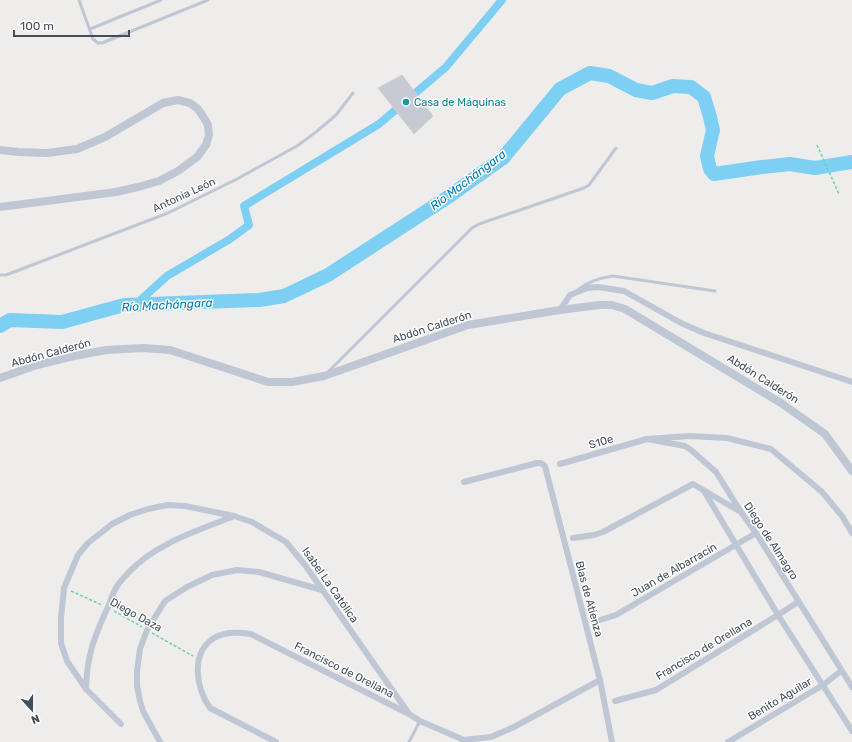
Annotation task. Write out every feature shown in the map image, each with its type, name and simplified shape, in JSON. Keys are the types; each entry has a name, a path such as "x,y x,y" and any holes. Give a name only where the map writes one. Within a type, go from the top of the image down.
{"street":[{"path":"0,150 47,153 77,149 105,136 163,102 178,100 190,103 198,109 208,125 209,135 206,145 197,157 178,171 159,181 116,192 0,207"},
{"path":"560,310 570,295 587,288 598,287 624,291 681,323 852,382"},
{"name":"Abdón Calderón","path":"0,378 37,365 74,356 106,350 143,348 170,350 268,382 292,382 324,376 468,325 560,310 599,305 612,305 626,309 781,403 825,434 852,471"},
{"path":"648,439 690,436 727,438 771,449 822,492 842,516 852,533"},
{"name":"S10e","path":"560,464 648,439"},
{"name":"Diego de Almagro","path":"648,439 685,446 692,450 716,472 852,688"},
{"name":"Blas de Atienza","path":"464,482 537,463 541,463 545,466 600,680 612,742"},
{"path":"573,538 603,532 690,485 696,485 741,512"},
{"path":"704,491 778,616 852,731"},
{"name":"Isabel La Católica","path":"121,724 86,689 67,661 61,643 60,618 64,588 78,555 88,543 112,524 130,515 148,509 168,505 184,506 234,516 252,522 286,542 305,565 409,714"},
{"path":"86,689 87,666 93,642 100,623 118,585 134,567 170,542 234,516"},
{"name":"Juan de Albarracín","path":"600,620 616,615 756,534"},
{"path":"160,742 143,711 137,686 137,671 140,650 147,630 165,602 187,586 212,575 237,570 259,572 322,590"},
{"name":"Francisco de Orellana","path":"615,701 656,690 778,616 798,602"},
{"name":"Francisco de Orellana","path":"276,742 210,708 204,699 197,674 200,660 207,644 215,637 226,633 238,632 251,634 420,721 464,740 491,737 514,727 600,680"},
{"name":"Benito Aguilar","path":"728,742 823,685 841,671"}],"lane":[{"path":"79,0 93,39 98,43 102,43 208,0"},
{"path":"90,29 161,0"},
{"name":"Antonia León","path":"0,275 6,275 168,213 237,179 297,146 316,132 336,115 353,93"},
{"path":"324,376 472,228 479,224 584,188 589,185 616,148"},
{"path":"576,292 584,285 597,279 613,276 716,291"},
{"path":"410,742 420,721"}],"path":[{"path":"817,145 839,194"},
{"name":"Diego Daza","path":"64,588 108,607 200,660"}],"building":[{"name":"Casa de Máquinas","path":"402,75 433,116 414,134 378,88"}],"waterway":[{"path":"135,305 167,276 230,239 249,225 244,206 379,124 446,67 502,0"},
{"name":"Río Machángara","path":"0,326 10,320 62,322 124,305 259,300 284,296 328,275 448,197 503,158 560,89 590,73 609,76 636,90 652,93 673,86 691,87 704,97 713,130 707,156 710,169 714,174 790,164 815,168 852,162"}],"place":[{"name":"Casa de Máquinas","path":"406,102"}]}
